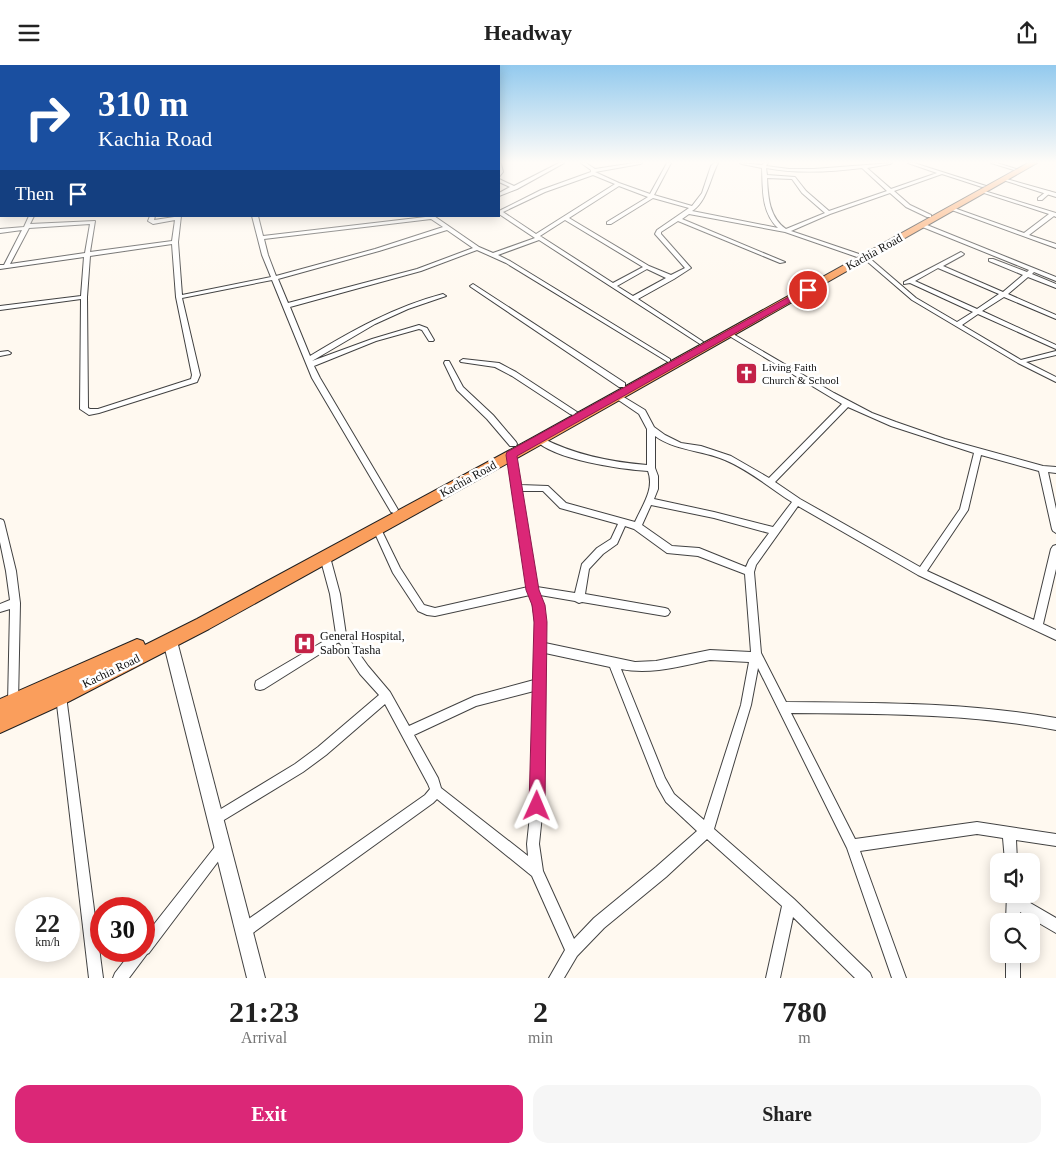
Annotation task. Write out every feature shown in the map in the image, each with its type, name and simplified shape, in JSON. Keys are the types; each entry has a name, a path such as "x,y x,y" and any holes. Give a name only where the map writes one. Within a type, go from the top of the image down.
{"highway":[{"name":"Kachia Road","path":"0,708 169,631 512,449 539,440 668,360 953,206"},
{"name":"Kachia Road","path":"925,221 957,206"},
{"name":"Kachia Road","path":"0,723 62,696 170,641 377,529 573,412 728,333 856,258"}],"street":[{"path":"500,212 512,206"},
{"path":"494,255 537,237 585,206"},
{"path":"609,223 637,206"},
{"path":"685,206 694,208"},
{"path":"768,206 771,219 786,231"},
{"path":"820,206 828,213"},
{"path":"786,231 850,206"},
{"path":"908,206 925,221 1030,272 1056,287"},
{"path":"1031,206 1055,214"},
{"path":"632,299 688,268 658,234 659,231 694,208"},
{"path":"952,209 1056,246"},
{"path":"689,212 786,231 856,258 914,299 1020,362 1056,380"},
{"path":"500,213 700,342"},
{"path":"1025,235 1055,214"},
{"path":"3,267 32,217"},
{"path":"0,231 92,222 84,297 84,409 89,412 99,411 194,380 196,375 180,297 175,242 178,217 153,222 152,217"},
{"path":"255,217 284,306 316,378 394,510"},
{"path":"261,238 431,217 477,248 494,255 668,360"},
{"path":"566,218 647,267 672,278"},
{"path":"677,219 782,262"},
{"path":"180,297 274,278 377,250 446,228"},
{"path":"3,267 175,242"},
{"path":"284,306 419,270 477,248"},
{"path":"899,287 961,254"},
{"path":"991,260 1056,279"},
{"path":"938,266 1005,293 1056,317"},
{"path":"613,287 647,267"},
{"path":"958,324 1005,293 1030,272"},
{"path":"910,281 1056,347"},
{"path":"473,286 619,390 642,412 652,429 662,437 679,445 701,449 728,458 797,501 921,572 1056,635"},
{"path":"309,363 366,324 393,312 443,296"},
{"path":"0,308 84,297"},
{"path":"309,363 374,340 419,327 425,329 431,340"},
{"path":"728,333 847,403 913,431 978,452 1043,469 1056,470"},
{"path":"0,354 8,353"},
{"path":"1020,362 1056,353"},
{"path":"463,361 497,365 573,412"},
{"path":"446,363 460,389 490,417 512,449 532,590 538,605 540,622 537,806 533,845 537,871 572,951"},
{"path":"770,483 847,403"},
{"path":"637,526 650,501 654,483 651,468 652,429"},
{"path":"539,440 570,454 597,462 651,468"},
{"path":"921,572 964,510 978,452"},
{"path":"1043,469 1056,529"},
{"path":"517,488 545,488 564,506 637,526 670,549 699,552 749,572"},
{"path":"650,501 714,515 773,531"},
{"path":"556,978 572,951 599,923 661,872 706,830 746,705 755,655 749,572 752,563 773,531 797,501"},
{"path":"579,599 584,567 600,551 614,541 623,522"},
{"path":"1,529 11,571 15,603 13,703"},
{"path":"377,529 396,570 421,608 427,611 435,612 532,590 665,612"},
{"path":"1038,626 1054,568 1056,549"},
{"path":"325,557 335,594 341,637 364,671 386,696 434,782 436,791 537,871"},
{"path":"0,608 15,603"},
{"path":"260,685 341,637"},
{"path":"170,641 256,978"},
{"path":"540,647 635,667 710,655 755,655"},
{"path":"755,655 852,845 899,978"},
{"path":"614,664 661,782 670,798 789,904 865,978"},
{"path":"406,733 475,701 539,684"},
{"path":"62,696 96,978"},
{"path":"215,819 306,763 386,696"},
{"path":"782,707 966,712 1023,717 1056,724"},
{"path":"245,930 429,799 436,791"},
{"path":"852,845 966,829 1056,841"},
{"path":"1009,834 1010,853"},
{"path":"155,934 222,847"},
{"path":"1021,903 1056,926"},
{"path":"773,978 789,904"},
{"path":"120,978 132,962"},
{"path":"1013,963 1013,978"}],"place":[{"name":"Living Faith Church & School","path":"746,373"},
{"name":"General Hospital, Sabon Tasha","path":"304,643"}],"route":[{"path":"537,806 540,622 538,605 532,590 511,455 808,290"}]}
